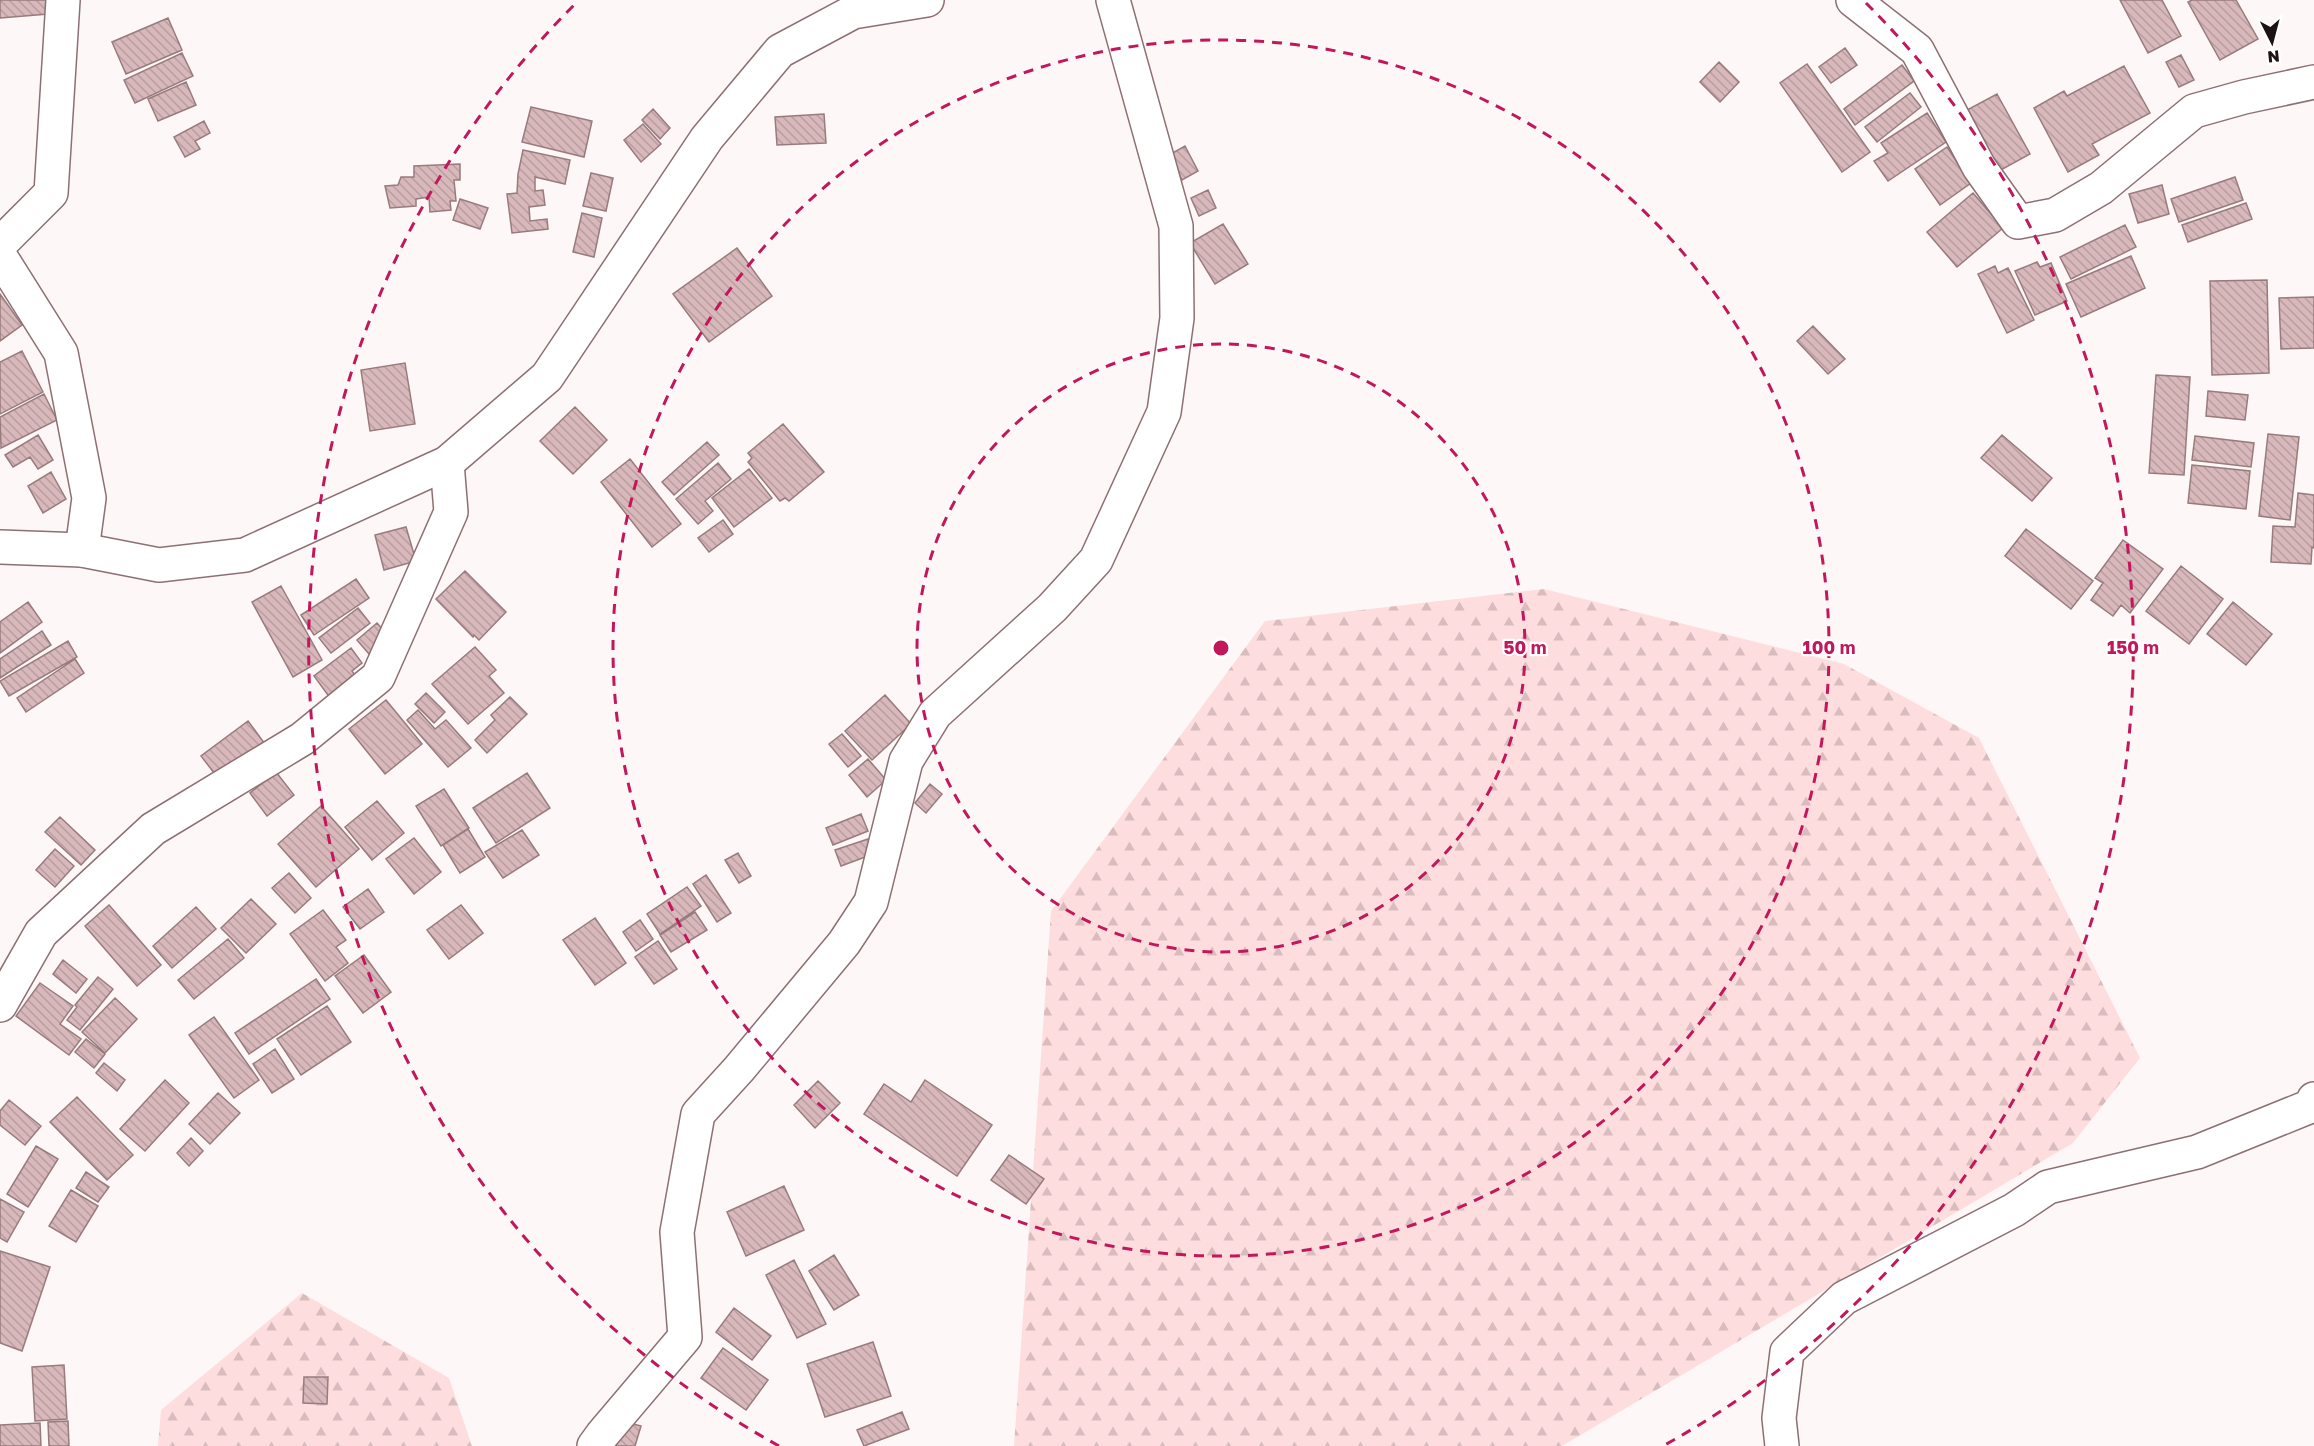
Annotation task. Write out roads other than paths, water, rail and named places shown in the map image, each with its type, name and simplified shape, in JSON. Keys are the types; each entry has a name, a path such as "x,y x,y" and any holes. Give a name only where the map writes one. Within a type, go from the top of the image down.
{"street":[{"path":"0,244 51,193 63,0"},
{"path":"0,547 82,550 159,565 244,555 447,463 548,377 707,138 780,51 853,12 927,0"},
{"path":"594,1446 685,1336 676,1232 698,1114 739,1069 844,943 871,902 906,761 936,714 1052,609 1096,560 1164,412 1177,318 1176,226 1113,0"},
{"path":"1853,0 1917,50 1979,167 2018,222 2055,215 2102,188 2194,111 2244,97 2314,82"},
{"path":"0,256 61,353 89,498 82,550"},
{"path":"0,1005 41,933 153,829 302,739 378,677 451,512 447,463"},
{"path":"1782,1446 1779,1418 1787,1352 1844,1298 2014,1210 2048,1186 2197,1152 2311,1106 2314,1099"}]}
